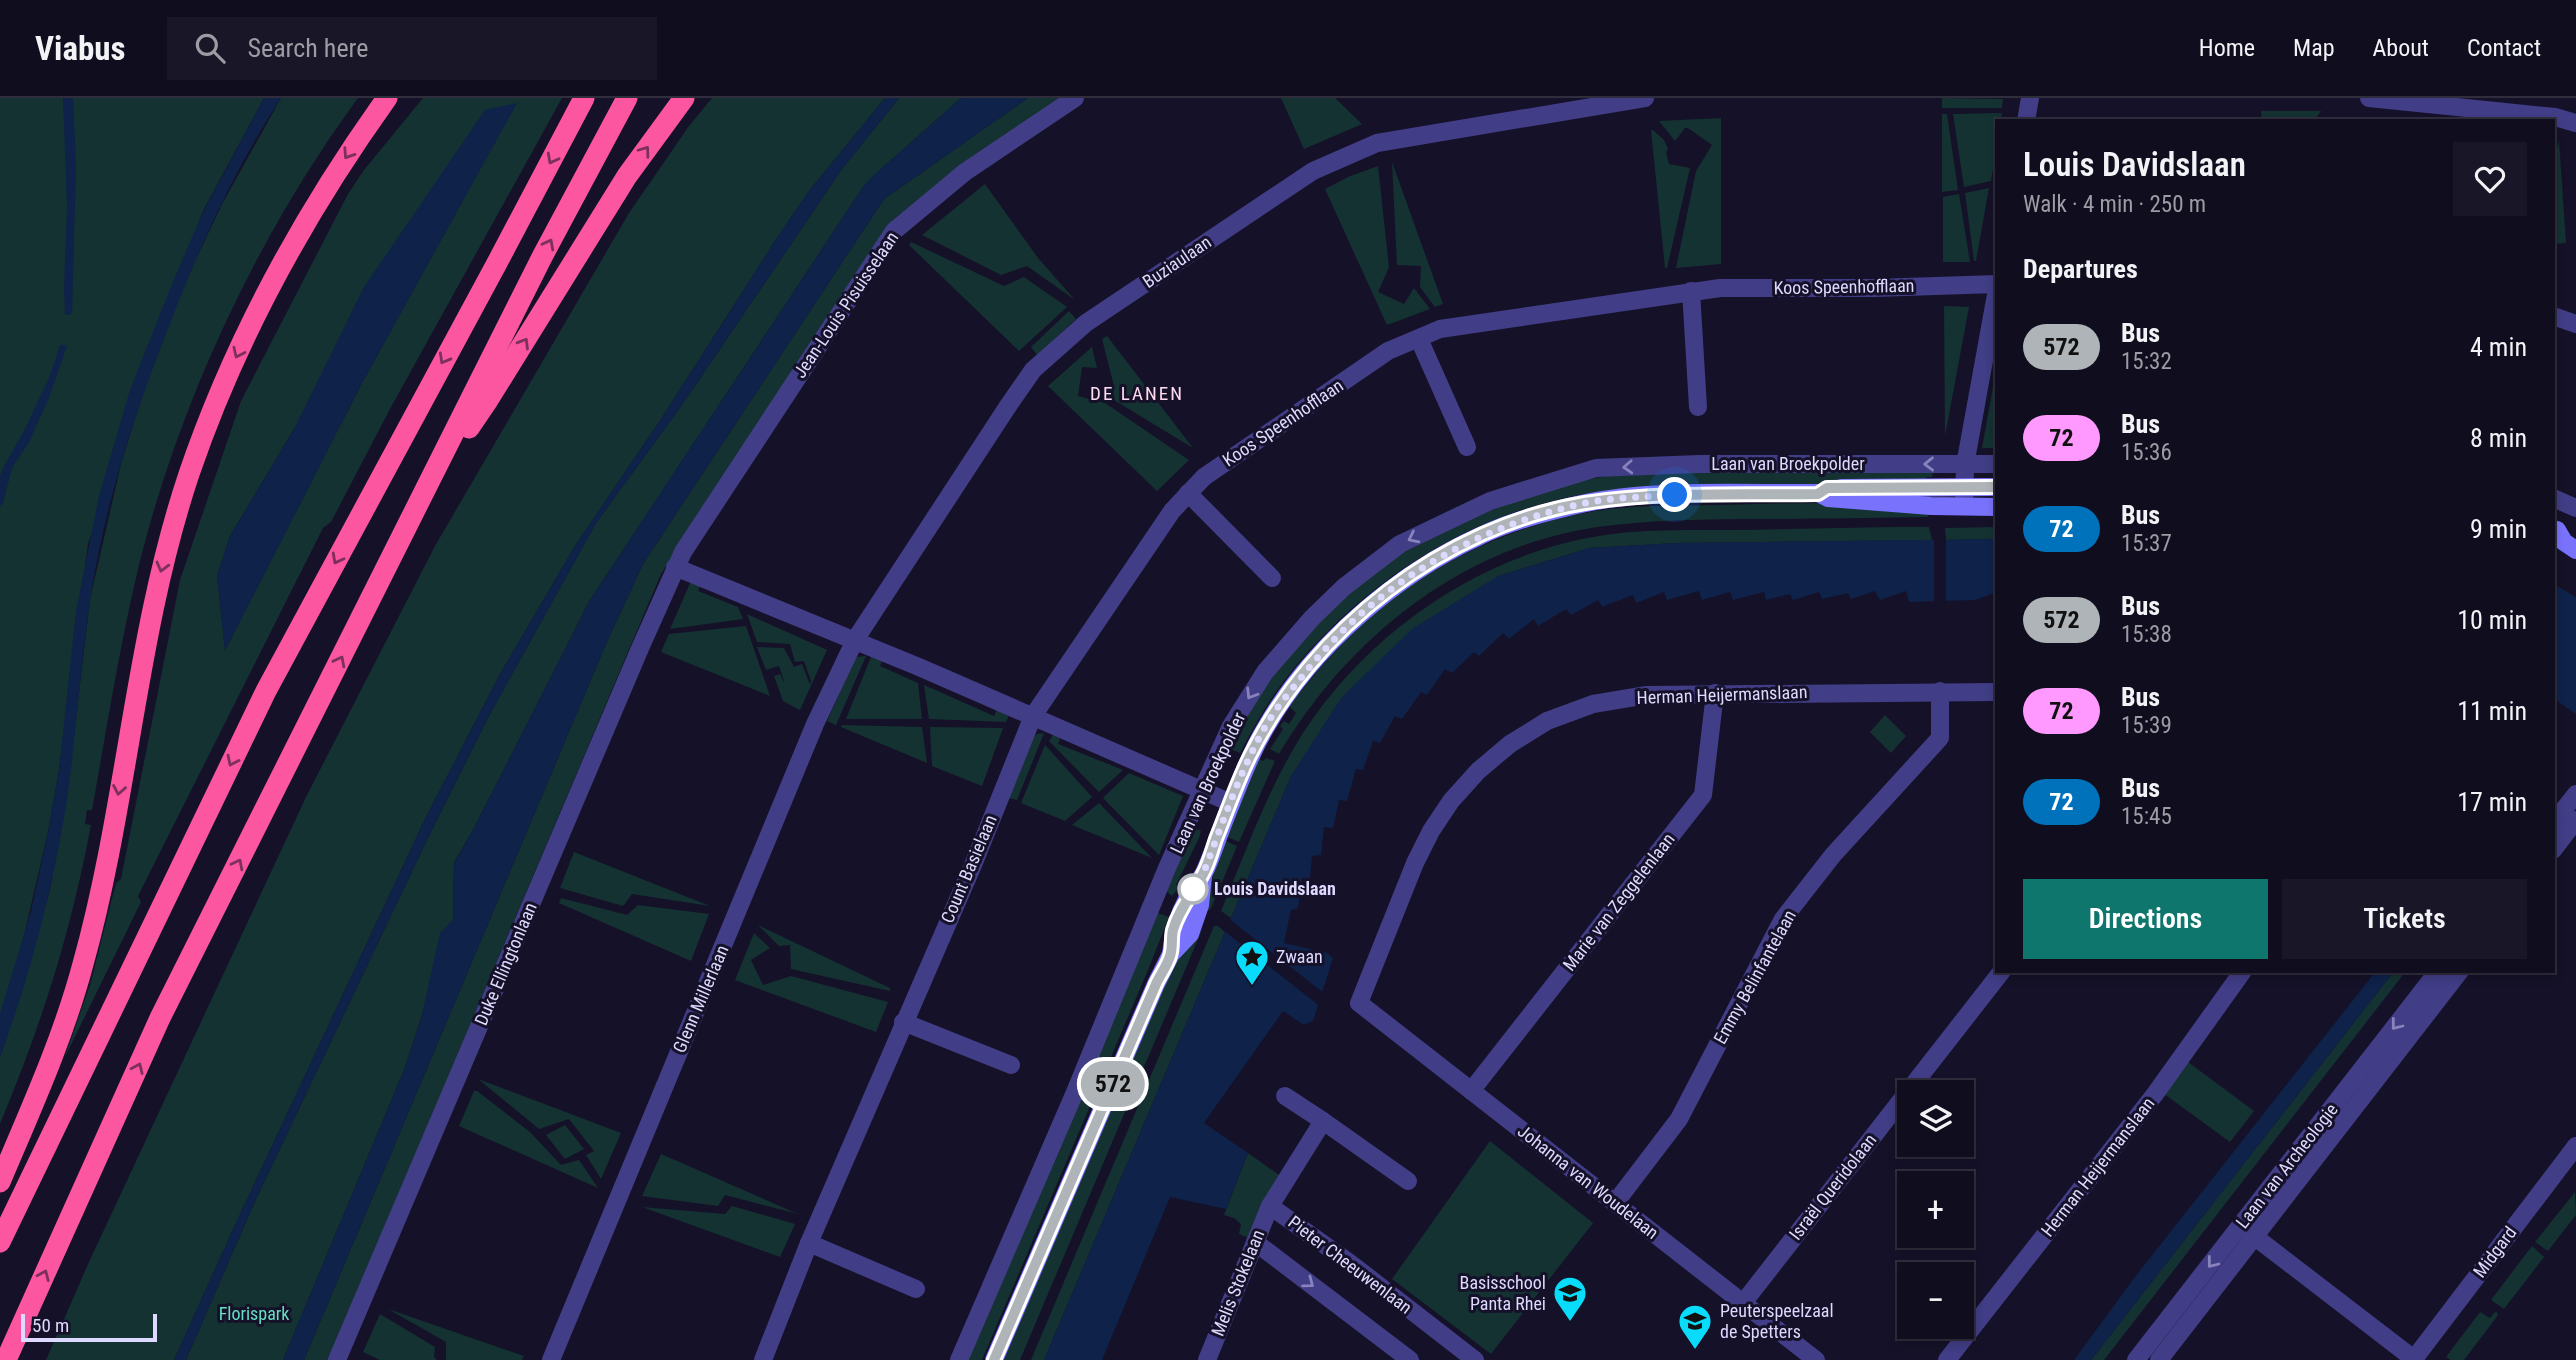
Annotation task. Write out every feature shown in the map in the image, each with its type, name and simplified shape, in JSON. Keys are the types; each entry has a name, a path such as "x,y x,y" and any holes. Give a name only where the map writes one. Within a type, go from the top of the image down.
{"highway":[{"path":"0,1182 54,1054 83,965 103,883 151,616 189,475 222,387 263,299 307,218 387,98"},
{"path":"0,1242 266,691 583,98"},
{"path":"6,1360 160,1018 542,257 627,98"},
{"path":"431,481 488,400 627,176 684,98"}],"main road":[{"name":"Laan van Broekpolder","path":"1818,494 1827,488 1995,487"},
{"name":"Laan van Broekpolder","path":"993,1360 1171,954 1173,930 1187,898 1203,874 1248,759 1267,725 1325,649 1360,615 1439,557 1481,535 1532,517 1582,504 1634,497 1818,494 1828,498 1899,505 1995,507"},
{"path":"2576,532 2569,528 2555,530 2564,542 2576,550"}],"street":[{"name":"Jean-Louis Pisuisselaan","path":"675,567 894,231 965,172 1075,98"},
{"name":"Buziaulaan","path":"855,640 1033,370 1086,323 1313,171 1377,143 1645,98"},
{"path":"2026,119 2029,98"},
{"path":"2369,98 2555,117 2576,123"},
{"name":"Koos Speenhofflaan","path":"1033,716 1172,511 1204,477 1388,351 1440,330 1691,291 1720,288 1995,287"},
{"path":"1691,291 1698,407"},
{"path":"1964,506 1965,464 1995,298"},
{"path":"2555,317 2576,324"},
{"path":"1419,338 1467,447"},
{"name":"Laan van Broekpolder","path":"959,1360 1231,726 1265,672 1312,618 1344,587 1401,544 1490,501 1596,468 1699,464 1995,464"},
{"path":"1188,494 1272,578"},
{"path":"2555,499 2576,508"},
{"path":"675,567 855,640 1231,803"},
{"name":"Duke Ellingtonlaan","path":"337,1360 675,567"},
{"name":"Glenn Millerlaan","path":"551,1360 815,724 855,640"},
{"name":"Emmy Belinfantelaan","path":"1615,1203 1679,1119 1783,919 1833,855 1940,738 1940,691"},
{"name":"Herman Heijermanslaan","path":"1359,1003 1415,863 1431,831 1451,801 1478,771 1510,744 1547,721 1593,704 1647,695 1995,692"},
{"name":"Marie van Zeggelenlaan","path":"1471,1091 1703,795 1715,693"},
{"name":"Count Basielaan","path":"763,1360 808,1243 973,865 1033,716"},
{"path":"2555,821 2574,801"},
{"path":"2555,847 2576,821"},
{"name":"Israël Queridolaan","path":"1743,1303 2000,973"},
{"name":"Herman Heijermanslaan","path":"1947,1360 2155,1094 2242,973"},
{"name":"Laan van Archeologie","path":"2159,1360 2247,1231 2437,973"},
{"name":"Laan van Archeologie","path":"2136,1360 2247,1231 2458,973"},
{"name":"Johanna van Woudelaan","path":"1359,1003 1816,1360"},
{"path":"904,1021 1011,1065"},
{"path":"1285,1096 1408,1181"},
{"name":"Pieter Cheeuwenlaan","path":"1323,1121 1270,1206 1350,1263 1475,1360"},
{"name":"Midgard","path":"2415,1360 2576,1146"},
{"name":"Melis Stokelaan","path":"1207,1360 1270,1206"},
{"path":"2247,1231 2415,1360"},
{"path":"1255,1242 1410,1360"},
{"path":"808,1243 916,1289"},
{"path":"2393,1360 2395,1357 2415,1360"}],"green space":[{"path":"0,98 264,98 202,213 88,544 59,770 48,832 0,1039"},
{"path":"281,98 358,98 288,204 256,261 227,319 177,439 157,500 133,592 92,810 87,810 85,824 91,825 74,903 42,1013 0,1124 0,1057 23,988 50,889 66,803 90,599 121,464 147,380 186,280 222,204"},
{"path":"423,98 562,98 390,409 331,522 323,528 138,896 141,902 64,1059 90,985 116,883 121,879 180,580 241,401 348,194 364,170","holes":["516,104 362,383 225,650 217,576 230,536 294,429"]},
{"path":"712,98 885,98 809,191 777,238 661,419 575,546 500,674 425,819 174,1360 46,1360 306,797 435,546 629,213 689,126"},
{"name":"Florispark","path":"899,98 961,98 863,187 590,600 454,863 453,920 404,1070 283,1360 186,1360 256,1199 426,842 490,714 596,523 682,405 842,169"},
{"path":"1028,98 1061,98 949,174 893,220 661,574 328,1360 304,1360 606,644 643,564 884,199"},
{"path":"1281,98 1335,98 1362,124 1304,149"},
{"path":"1942,98 2003,99 2002,108 1942,108"},
{"path":"2261,111 2321,111 2315,119 2262,119"},
{"path":"2002,113 2001,119 1995,119 1995,157 1991,181 1964,187 1953,114"},
{"path":"1942,114 1947,114 1958,190 1942,192"},
{"path":"1721,118 1721,264 1676,268 1696,171 1712,145 1688,128 1685,128 1675,141 1659,121"},
{"path":"1651,130 1664,140 1669,164 1690,168 1667,268"},
{"path":"2559,140 2566,243 2555,244 2555,158"},
{"path":"1392,162 1443,304 1435,307 1420,287 1421,266 1397,265"},
{"path":"1378,166 1389,267 1378,292 1404,304 1414,288 1430,309 1387,325 1325,189"},
{"path":"985,184 1038,258 1075,300 1027,266 1001,275 922,235"},
{"path":"1989,188 1976,261 1974,261 1965,193"},
{"path":"1959,194 1970,262 1943,262 1943,197"},
{"path":"911,242 1004,286 1024,277 1067,307 1019,351 909,245"},
{"path":"1944,306 1969,307 1945,436"},
{"path":"1069,311 1076,319 1037,355 1031,347"},
{"path":"1107,336 1193,448 1109,397 1114,386 1102,339"},
{"path":"1092,347 1097,368 1082,367 1078,396 1105,403 1189,460 1157,491 1048,386"},
{"path":"1995,376 1995,448 1982,448"},
{"path":"1934,469 1932,477 1926,477 1925,483 1698,486 1595,493 1520,510 1481,525 1407,566 1341,619 1284,681 1260,716 1240,753 1228,748 1264,684 1301,638 1382,564 1455,521 1561,484 1607,476 1664,471"},
{"path":"1837,503 1928,513 1928,517 1638,523 1575,531 1528,544 1484,561 1443,584 1404,611 1368,642 1335,677 1305,714 1279,754 1270,749 1283,729 1280,726 1284,721 1289,724 1296,713 1289,706 1349,636 1385,604 1444,565 1475,549 1541,524 1610,509"},
{"path":"1929,527 1932,540 1677,543 1590,548 1498,576 1291,776 1231,918 1221,911 1258,820 1290,754 1330,696 1361,661 1396,630 1433,602 1473,578 1560,544 1621,533"},
{"path":"1995,527 1995,539 1946,540 1945,528"},
{"path":"691,581 700,585 698,591 738,607 743,619 670,629"},
{"path":"747,614 827,650 800,710 783,701 774,676 780,674 785,684 779,666 766,670 757,647 784,648 794,667 802,664 810,685 804,661 795,662 790,644 757,642"},
{"path":"746,626 770,696 661,652 669,634"},
{"path":"866,656 836,725 827,721 856,657"},
{"path":"871,657 882,661 880,666 918,683 922,719 846,719"},
{"path":"924,685 994,716 997,709 1009,715 1006,722 929,719"},
{"path":"1885,715 1906,736 1891,753 1870,732"},
{"path":"841,727 922,727 927,763"},
{"path":"930,727 1003,728 982,786 932,766"},
{"path":"1044,733 1017,800 1009,798 1033,738"},
{"path":"1053,735 1060,738 1058,744 1123,770 1099,792 1049,741"},
{"path":"1045,745 1092,797 1065,821 1021,803"},
{"path":"1266,758 1275,761 1239,842 1225,836 1259,759 1263,761"},
{"path":"1129,773 1183,796 1159,855 1103,798"},
{"path":"1099,803 1152,858 1072,825"},
{"path":"1192,827 1201,831 1199,838 1176,885 1179,887 1172,896 1166,891"},
{"path":"1224,840 1237,846 1212,906 1206,911 1217,857"},
{"path":"574,852 710,906 632,894 623,906 560,888"},
{"path":"561,898 627,915 638,905 709,914 691,961 559,903"},
{"path":"1155,912 1169,917 1148,970 982,1360 966,1360"},
{"path":"758,925 890,988 890,991 791,969 790,945 779,946"},
{"path":"1214,926 1225,932 1044,1360 1031,1360"},
{"path":"1196,929 1201,932 1020,1360 1004,1360 1155,1000"},
{"path":"754,933 770,948 751,960 763,985 791,976 888,1002 876,1032 735,980"},
{"path":"2392,973 2404,973 2104,1360 2091,1360"},
{"path":"2184,1059 2254,1111 2230,1142 2160,1091"},
{"path":"478,1079 621,1133 601,1179 586,1155 594,1151 569,1119 539,1129"},
{"path":"474,1091 530,1132 561,1165 579,1160 598,1188 459,1126"},
{"path":"565,1125 584,1149 565,1159 546,1135"},
{"path":"1490,1141 1593,1223 1491,1354 1392,1279"},
{"path":"1248,1153 1279,1175 1249,1238 1239,1234 1241,1224 1224,1215"},
{"path":"661,1154 798,1214 725,1195 718,1206 642,1196"},
{"path":"2575,1192 2576,1215 2548,1251 2535,1242"},
{"path":"732,1206 795,1224 780,1257 642,1207 725,1214"},
{"path":"2532,1246 2544,1257 2504,1309 2491,1300"},
{"path":"388,1309 524,1356 522,1360 446,1360 446,1342"},
{"path":"2496,1311 2498,1315 2464,1360 2451,1360 2446,1357 2480,1312 2490,1318"},
{"path":"380,1314 435,1347 434,1357 437,1360 380,1360 363,1352"}],"water":[{"path":"63,98 73,98 76,166 72,314 65,315 67,208"},
{"path":"264,98 281,98 232,182 191,271 143,397 121,464 103,532 90,601 60,838 30,964 0,1057 0,1014 31,911 59,770 76,611 99,496 130,390 172,284 202,214"},
{"path":"885,98 899,98 842,169 682,405 596,523 490,714 426,842 256,1199 186,1360 174,1360 425,819 500,674 575,546 661,419 777,238 809,191"},
{"path":"961,98 1028,98 884,199 643,564 606,644 304,1360 283,1360 404,1070 421,1019 440,933 453,920 454,864 590,600 863,187"},
{"path":"517,103 362,383 225,651 217,576 230,536 294,429 364,287 485,110"},
{"path":"60,345 67,346 48,400 29,442 12,468 0,506 0,476 51,373"},
{"path":"1995,539 1995,593 1975,600 1909,602 1906,591 1880,600 1875,591 1851,599 1848,593 1822,599 1819,592 1793,600 1790,594 1766,600 1764,592 1733,600 1730,592 1702,600 1699,591 1667,600 1664,592 1636,603 1633,595 1602,607 1598,600 1571,615 1566,609 1538,626 1534,619 1509,639 1503,633 1479,656 1474,652 1452,673 1445,669 1427,695 1421,692 1402,719 1395,716 1380,743 1373,741 1363,770 1356,769 1347,801 1339,800 1333,828 1324,827 1321,855 1312,856 1310,878 1302,878 1298,908 1291,910 1284,943 1327,953 1333,958 1313,1021 1304,1025 1283,1011 1204,1123 1248,1153 1226,1209 1170,1197 1102,1360 1044,1360 1291,776 1341,698 1412,629 1498,576 1590,548 1677,543"},
{"path":"2555,585 2576,597 2576,714 2555,699"},
{"path":"2374,973 2392,973 2091,1360 2074,1360 2138,1273"}],"pier":[{"path":"1934,536 1946,536 1946,604 1934,605"},
{"path":"1228,918 1325,994 1321,1007 1223,930"}],"bus line":[{"name":"572","path":"994,1360 1171,954 1173,930 1187,898 1203,874 1248,759 1267,725 1293,688 1325,649 1360,615 1439,557 1481,535 1532,517 1582,504 1675,495 1818,494 1827,488 1995,487"}],"place":[{"name":"Louis Davidslaan","path":"1193,889"},
{"name":"Zwaan","path":"1252,987"},
{"name":"Basisschool Panta Rhei","path":"1570,1323"},
{"name":"Peuterspeelzaal de Spetters","path":"1695,1351"}],"district":[{"name":"DE LANEN","path":"1137,393"}],"route":[{"path":"1193,889 1203,874 1248,759 1267,725 1325,649 1360,615 1439,557 1481,535 1532,517 1582,504 1675,495"}]}
